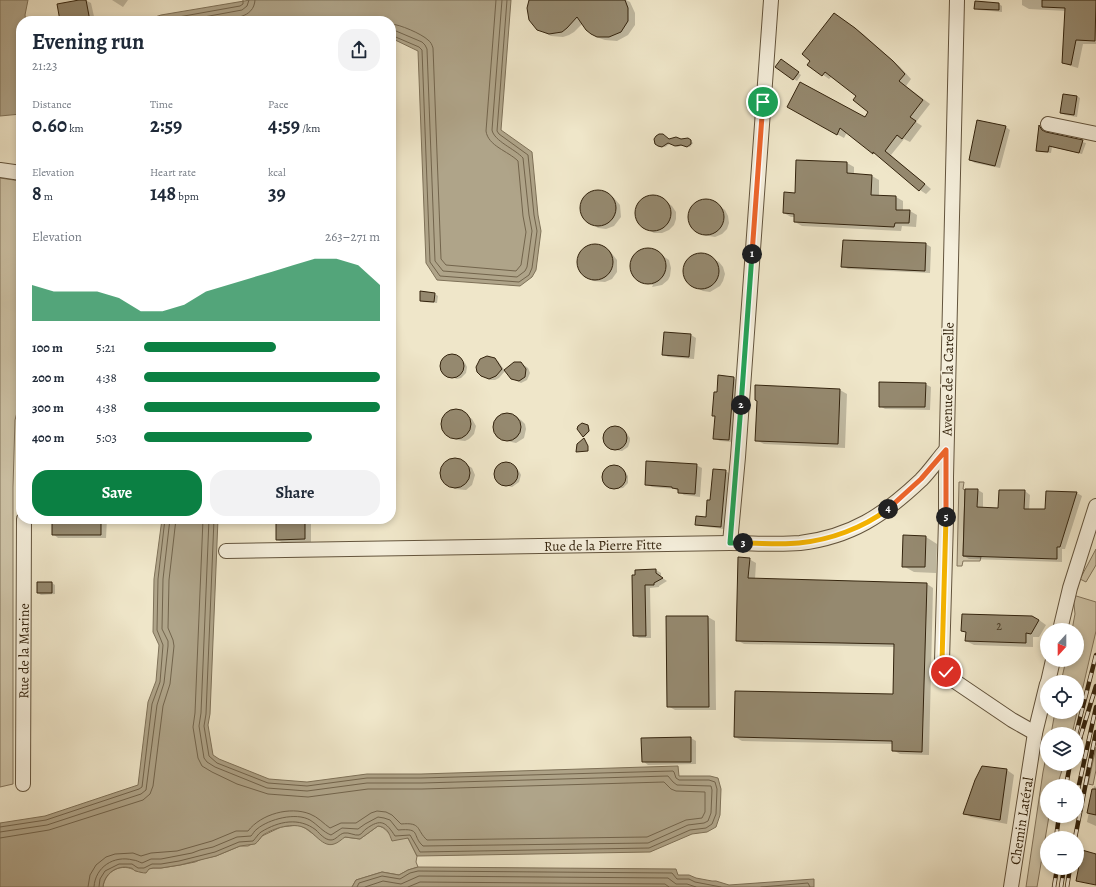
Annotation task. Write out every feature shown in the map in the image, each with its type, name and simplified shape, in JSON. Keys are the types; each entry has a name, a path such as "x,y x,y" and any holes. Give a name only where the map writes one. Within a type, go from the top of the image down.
{"street":[{"path":"730,543 771,0"},
{"name":"Avenue de la Carelle","path":"957,0 942,661 950,678 1008,717 1035,733"},
{"path":"1048,124 1096,134"},
{"path":"0,170 16,172"},
{"name":"Rue de la Pierre Fitte","path":"226,551 798,543 822,539 848,531 887,510 921,479 946,450"},
{"path":"1062,623 1070,588 1096,506"},
{"name":"Rue de la Marine","path":"23,784 24,524"},
{"name":"Chemin Latéral","path":"1011,887 1035,733 1040,712"}],"shaded area":[{"path":"0,178 16,180 16,416 13,487 13,784 0,787"},
{"path":"959,482 964,482 963,489 965,490 963,556 981,557 980,561 963,561 962,566 957,566"},
{"path":"1096,549 1096,565 1086,582 1080,579"},
{"path":"1073,595 1096,602 1096,631 1084,682 1084,675 1063,675 1064,667 1084,667 1084,623 1073,623 1075,614"},
{"path":"1054,719 1075,719 1074,727 1052,727"},
{"path":"1096,747 1096,770 1093,785 1088,784"},
{"path":"1062,771 1059,779 1042,779 1043,772"},
{"path":"1040,792 1040,823 1048,823 1046,831 1040,831 1040,869 1037,887 1026,887"},
{"path":"298,825 305,828 320,839 345,837 360,839 378,826 384,828 391,834 408,838 417,856 416,862 418,867 399,875 382,872 356,880 352,887 103,887 107,876 120,868 131,868 136,871 195,862 216,856 240,846 248,846 259,840 262,836 281,827"}],"water":[{"path":"0,0 28,0 25,16 16,16 16,114 0,116"},
{"path":"250,0 511,0 501,130 532,152 541,231 536,270 532,277 520,286 437,280 426,263 418,51 396,40 396,16 158,16"},
{"path":"161,524 218,524 210,714 208,725 213,755 219,759 269,779 307,782 367,774 421,774 678,766 679,776 710,776 718,778 721,789 720,815 716,827 707,832 692,834 650,852 417,856 408,838 392,841 387,831 378,826 360,839 345,837 337,843 330,845 322,842 305,828 300,826 289,826 267,832 255,844 240,846 216,856 180,865 153,868 149,869 146,873 138,872 132,868 121,867 109,874 103,887 0,887 0,823 45,816 138,785 148,702 156,681 159,645 153,632 154,579"},
{"path":"418,867 676,869 678,875 689,875 696,878 716,881 729,885 814,879 814,887 352,887 356,880 382,872 399,875"}],"building":[{"path":"86,0 89,16 59,16 57,4"},
{"path":"529,0 625,0 628,8 628,21 621,32 609,37 597,37 591,34 586,30 577,17 562,32 549,34 537,30 529,20 527,8"},
{"path":"1042,0 1096,0 1095,41 1076,40 1071,65 1062,63 1065,8 1042,7"},
{"path":"975,1 999,3 999,10 974,9"},
{"path":"834,13 855,28 893,61 905,74 899,81 923,100 910,117 916,121 902,139 897,135 885,151 925,184 919,191 873,152 873,154 840,128 837,135 787,107 800,82 865,117 868,112 853,100 856,96 825,72 822,76 807,65 810,61 802,54"},
{"path":"781,59 799,72 793,80 775,67"},
{"path":"1063,94 1077,96 1074,115 1060,113"},
{"path":"977,120 1006,126 995,166 969,160"},
{"path":"1039,125 1042,130 1046,132 1083,140 1079,153 1049,146 1048,152 1036,151"},
{"path":"659,134 663,134 669,139 676,137 681,139 688,138 691,140 691,144 687,147 681,145 675,146 668,143 662,147 658,146 655,144 654,139"},
{"path":"796,160 847,162 847,173 872,175 871,195 896,196 896,210 910,210 909,223 895,223 894,227 794,222 794,214 783,213 784,192 795,193"},
{"path":"601,190 611,195 615,201 615,215 611,221 605,225 595,226 585,221 581,215 580,205 585,195 591,191"},
{"path":"656,195 666,200 670,206 670,220 666,226 660,230 650,231 640,226 636,220 635,210 640,200 646,196"},
{"path":"709,199 719,204 723,210 723,224 719,230 713,234 703,235 693,230 689,224 688,214 693,204 699,200"},
{"path":"843,240 926,243 925,271 841,267"},
{"path":"599,244 608,249 612,255 612,269 608,275 599,280 591,280 582,275 578,269 577,258 582,249 588,245"},
{"path":"652,248 661,253 665,259 665,273 661,279 652,284 644,284 635,279 631,273 630,262 635,253 641,249"},
{"path":"705,253 714,258 718,264 718,278 714,284 705,289 697,289 688,284 684,278 683,267 688,258 694,254"},
{"path":"420,291 435,293 434,302 420,301"},
{"path":"664,332 691,334 689,357 662,355"},
{"path":"452,354 460,358 464,366 460,374 452,378 444,374 440,366 444,358"},
{"path":"487,356 495,358 502,369 496,376 489,379 481,376 477,372 476,367 480,359"},
{"path":"514,362 521,362 526,369 525,377 519,381 511,379 504,370"},
{"path":"718,375 734,377 729,440 713,439 715,416 712,416 714,392 717,392"},
{"path":"879,382 926,383 925,407 879,407"},
{"path":"755,385 840,389 838,444 755,441 757,401 755,400"},
{"path":"456,409 462,410 470,418 470,430 462,438 456,439 450,438 442,430 441,424 442,418 450,410"},
{"path":"507,413 517,417 521,427 517,437 507,441 497,437 493,427 497,417"},
{"path":"582,423 588,425 589,431 583,437 577,429"},
{"path":"615,426 623,430 627,438 623,446 615,450 607,446 603,438 607,430"},
{"path":"584,438 588,446 588,451 576,452 577,444"},
{"path":"455,458 461,459 469,467 469,479 461,487 455,488 449,487 441,479 440,473 441,467 449,459"},
{"path":"646,461 697,464 695,494 678,493 678,489 672,487 645,485"},
{"path":"506,462 514,466 518,474 514,482 506,486 498,482 494,474 498,466"},
{"path":"614,465 622,469 626,477 622,485 614,489 606,485 602,477 606,469"},
{"path":"713,469 726,470 721,527 695,525 696,516 706,517 707,500 710,500"},
{"path":"965,489 978,489 977,507 998,508 999,490 1025,490 1024,509 1045,509 1046,491 1077,492 1060,547 1057,547 1057,559 963,556"},
{"path":"52,524 101,524 101,535 52,535"},
{"path":"276,524 305,524 305,539 276,540"},
{"path":"903,535 926,536 925,567 902,567"},
{"path":"738,557 750,558 748,578 927,583 922,752 892,751 892,741 734,737 735,691 893,694 894,644 736,641"},
{"path":"656,569 656,573 663,578 654,583 654,585 645,585 646,636 633,636 632,575 635,575 635,570"},
{"path":"37,582 52,582 52,593 37,593"},
{"path":"962,614 1032,616 1039,620 1031,634 1026,633 1026,643 965,641 966,632 961,631"},
{"path":"666,616 708,616 709,707 667,707"},
{"path":"691,737 691,762 642,762 641,738"},
{"path":"982,766 1007,769 1000,820 963,814 975,780"},
{"path":"1092,789 1096,789 1096,815 1087,813"},
{"path":"1084,851 1096,854 1096,885 1076,881 1077,875 1084,875"}],"railway":[{"path":"1078,727 1096,655"},
{"path":"1083,727 1096,686"},
{"path":"1080,779 1096,707"},
{"path":"1076,831 1096,732"},
{"path":"1067,779 1069,771"},
{"path":"1057,831 1058,823"},
{"path":"1054,887 1056,875"},
{"path":"1061,887 1063,875"},
{"path":"1067,887 1069,875"}],"route":[{"path":"763,102 738,457 730,543 798,543 822,539 848,531 887,510 921,479 946,450 946,520 942,661 946,672"}]}
